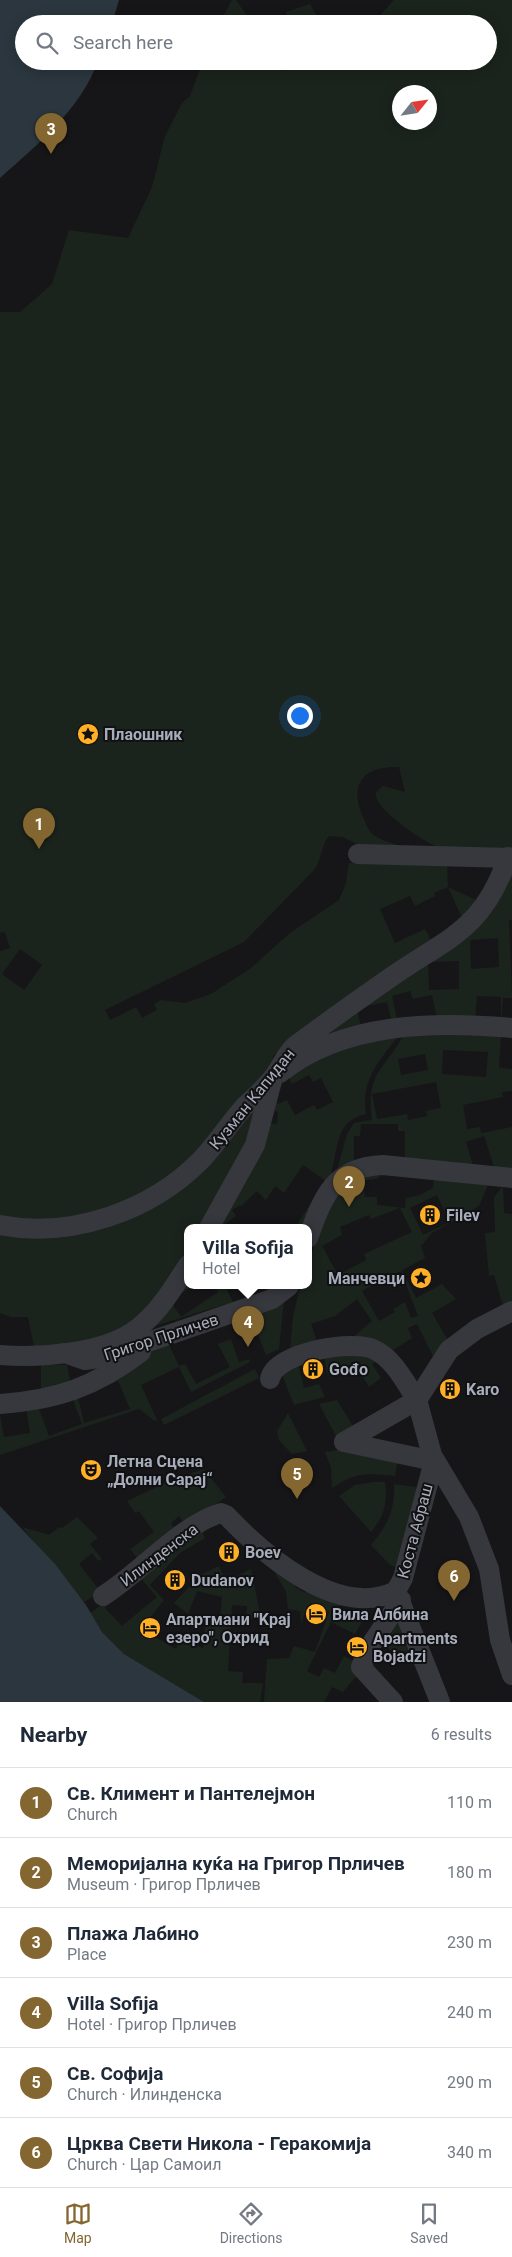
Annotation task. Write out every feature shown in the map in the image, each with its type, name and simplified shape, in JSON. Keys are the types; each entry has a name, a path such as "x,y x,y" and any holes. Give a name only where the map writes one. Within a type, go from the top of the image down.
{"street":[{"name":"Кузман Капидан","path":"0,1226 51,1229 77,1226 106,1218 146,1200 200,1160 240,1112 273,1079 284,1058 294,1046 376,987 445,944 466,928 494,891 510,858 358,854"},
{"path":"210,1224 255,1145 273,1079 310,1054 354,1036 445,1025 512,1028"},
{"path":"312,1229 331,1187 348,1173 366,1167 383,1165 512,1178"},
{"name":"Григор Прличев","path":"66,1353 109,1343 124,1337 138,1328 160,1305 184,1271"},
{"name":"Григор Прличев","path":"66,1353 85,1360 94,1359 155,1342 272,1299 285,1289"},
{"path":"434,1460 344,1442 417,1400 449,1350 477,1329 512,1311"},
{"path":"0,1404 41,1400 75,1390 118,1368 155,1342"},
{"path":"270,1379 275,1369 304,1353 337,1347 363,1347 376,1351 387,1359 417,1400 434,1460 469,1517 489,1569 500,1640 512,1675"},
{"path":"0,1355 24,1356 66,1353"},
{"name":"Коста Абраш","path":"393,1702 361,1666 370,1646 399,1595 434,1460"},
{"name":"Илинденска","path":"103,1596 122,1584 187,1532 221,1513 226,1515 273,1559 320,1587 341,1594 362,1597 399,1595"},
{"name":"Коста Абраш","path":"399,1595 440,1702"}],"shaded area":[{"path":"0,0 119,0 115,15 15,15 15,70 94,70 81,95 56,125 0,178"},
{"path":"232,0 236,0 247,15 224,15"},
{"path":"394,0 512,0 512,850 455,850 431,844 390,815 377,798 376,792 383,786 405,792 399,767 376,770 367,774 358,787 358,796 359,807 368,828 375,836 406,850 364,848 343,837 329,836 324,843 315,869 244,942 105,1010 110,1020 134,1008 137,1008 142,1018 157,1010 154,1004 161,1000 185,1003 211,994 251,968 290,933 339,900 346,883 349,863 447,861 448,887 434,893 435,896 415,906 410,896 380,909 395,943 425,929 431,940 465,925 381,978 273,1056 270,1071 266,1078 238,1107 197,1158 177,1176 155,1191 106,1213 79,1219 53,1222 26,1222 0,1218 0,951 10,948 5,932 0,933 0,312 20,312 52,284 69,230 128,238 152,187 165,136 182,103 190,96 200,70 497,70 497,15 380,15","holes":["20,949 42,965 24,990 2,974"]},
{"path":"310,4 316,15 287,15 286,12"},
{"path":"512,871 512,920 509,920 512,998 503,998 501,1025 501,997 477,996 475,1023 438,1022 432,995 413,999 410,991 392,996 398,1023 393,1026 387,1002 357,1008 362,1033 291,1056 384,986","holes":["498,938 499,967 471,969 470,940","459,961 459,989 429,990 428,962"]},
{"path":"448,887 482,903 465,925"},
{"path":"447,1029 501,1033 499,1068 512,1069 512,1091 502,1092 503,1097 463,1105 467,1129 480,1127 481,1133 512,1127 512,1174 475,1172 405,1163 405,1131 398,1131 398,1124 361,1124 360,1136 354,1136 354,1162 382,1163 358,1166 335,1178 347,1134 354,1123 372,1120 371,1103 372,1090 375,1080 405,1032","holes":["443,1050 488,1052 486,1077 442,1074","425,1054 428,1070 401,1075 398,1059","436,1082 441,1108 426,1111 427,1116 408,1120 407,1114 377,1119 372,1094","484,1136 494,1167 475,1172 466,1142"]},
{"path":"398,1036 378,1063 369,1081 365,1102 366,1114 355,1118 342,1131 338,1140 329,1180 304,1224 297,1224 326,1181 303,1165 284,1193 275,1186 266,1200 257,1191 241,1206 232,1210 236,1216 225,1224 221,1224 267,1123 277,1124 278,1112 270,1108 274,1095 278,1104 287,1100 295,1115 314,1105 317,1110 333,1102 321,1078 313,1082 309,1075 292,1084 287,1074 337,1044"},
{"path":"265,1091 254,1137 205,1224 184,1224 184,1262 154,1307 113,1335 35,1351 28,1317 11,1317 0,1313 0,1231 127,1216"},
{"path":"380,1170 379,1178 363,1181 365,1197 377,1197 377,1205 405,1208 406,1198 420,1195 433,1188 434,1175 490,1180 479,1206 432,1233 421,1246 425,1258 402,1270 416,1298 442,1284 456,1299 432,1313 449,1342 436,1362 417,1324 408,1328 412,1338 390,1352 351,1339 372,1321 357,1299 335,1316 311,1324 318,1344 290,1352 293,1317 299,1289 312,1289 312,1252 337,1186","holes":["437,1195 450,1222 423,1235 410,1208","400,1208 412,1232 364,1254 366,1260 338,1275 322,1246 342,1235 340,1227 369,1215 371,1219","401,1271 418,1316 411,1318 405,1302 393,1309 395,1312 379,1321 362,1291"]},
{"path":"503,1186 504,1213 512,1214 512,1306 504,1309 494,1275 489,1276 485,1233 495,1232 494,1197"},
{"path":"184,1279 184,1289 188,1289 170,1301 181,1317 218,1292 216,1289 226,1289 235,1306 230,1309 226,1304 142,1330"},
{"path":"284,1301 279,1349 266,1355 250,1314"},
{"path":"231,1339 239,1362 249,1359 250,1362 191,1392 179,1367 141,1385 157,1420 155,1421 139,1409 0,1455 0,1415 4,1437 30,1433 26,1407 77,1393 84,1423 130,1409 118,1381 100,1387 146,1354 169,1345 179,1366 185,1364 196,1384 230,1367 218,1344","holes":["72,1397 82,1424 49,1436 39,1409"]},
{"path":"349,1353 379,1359 372,1364 381,1378 369,1387 357,1367 353,1369 351,1365 328,1375 324,1357"},
{"path":"298,1363 304,1388 319,1384 325,1397 294,1405 281,1372"},
{"path":"41,1364 67,1365 71,1386 41,1397"},
{"path":"255,1369 259,1378 164,1425 161,1419"},
{"path":"337,1400 354,1428 336,1436 319,1404"},
{"path":"288,1413 307,1451 292,1454 279,1440 277,1431"},
{"path":"344,1449 398,1457 395,1476 377,1474 355,1476 332,1488 331,1468 325,1452"},
{"path":"204,1469 226,1497 186,1525 179,1516 171,1523 177,1532 141,1563 130,1549 154,1532 139,1511 135,1513 127,1501 176,1478"},
{"path":"385,1482 386,1496 382,1515 371,1532 339,1496 355,1485"},
{"path":"394,1484 422,1488 399,1568 390,1565 371,1545 382,1531 389,1517 392,1509"},
{"path":"0,1506 55,1564 86,1605 102,1632 124,1654 204,1702 0,1702"},
{"path":"77,1517 98,1538 90,1544 102,1559 98,1561 92,1553 79,1564 101,1592 84,1602 22,1527 49,1535"},
{"path":"202,1531 205,1538 180,1553 150,1585 164,1600 141,1629 176,1649 180,1640 203,1648 206,1619 220,1620 222,1597 197,1591 188,1614 174,1603 200,1575 219,1566 226,1581 251,1569 261,1618 246,1620 247,1606 232,1605 228,1671 243,1672 242,1683 263,1683 260,1702 204,1702 124,1654 102,1632 90,1613 107,1601 110,1603 105,1608 122,1626 157,1597 138,1575"},
{"path":"270,1564 298,1581 295,1587 305,1593 309,1587 342,1600 337,1615 364,1618 355,1634 331,1622 307,1671 319,1677 324,1668 335,1673 344,1656 357,1663 358,1674 343,1692 332,1687 324,1702 264,1702 267,1659 289,1658 294,1646 315,1652 329,1612 308,1605 301,1624 300,1611 288,1609 286,1592"},
{"path":"396,1615 424,1674 400,1650 396,1655 379,1640"}],"place":[{"name":"Плажа Лабино","path":"51,154"},
{"name":"Плаошник","path":"88,734"},
{"name":"Св. Климент и Пантелејмон","path":"39,849"},
{"name":"Меморијална куќа на Григор Прличев","path":"349,1207"},
{"name":"Filev","path":"430,1215"},
{"name":"Манчевци","path":"421,1278"},
{"name":"Villa Sofija","path":"248,1347"},
{"name":"Gođo","path":"313,1369"},
{"name":"Karo","path":"450,1389"},
{"name":"Летна Сцена „Долни Сарај“","path":"91,1470"},
{"name":"Св. Софија","path":"297,1499"},
{"name":"Boev","path":"229,1552"},
{"name":"Dudanov","path":"175,1580"},
{"name":"Црква Свети Никола - Геракомија","path":"454,1601"},
{"name":"Вила Албина","path":"316,1614"},
{"name":"Апартмани \"Kрај eзеро\", Охрид","path":"150,1628"},
{"name":"Apartments Bojadzi","path":"357,1647"}]}
